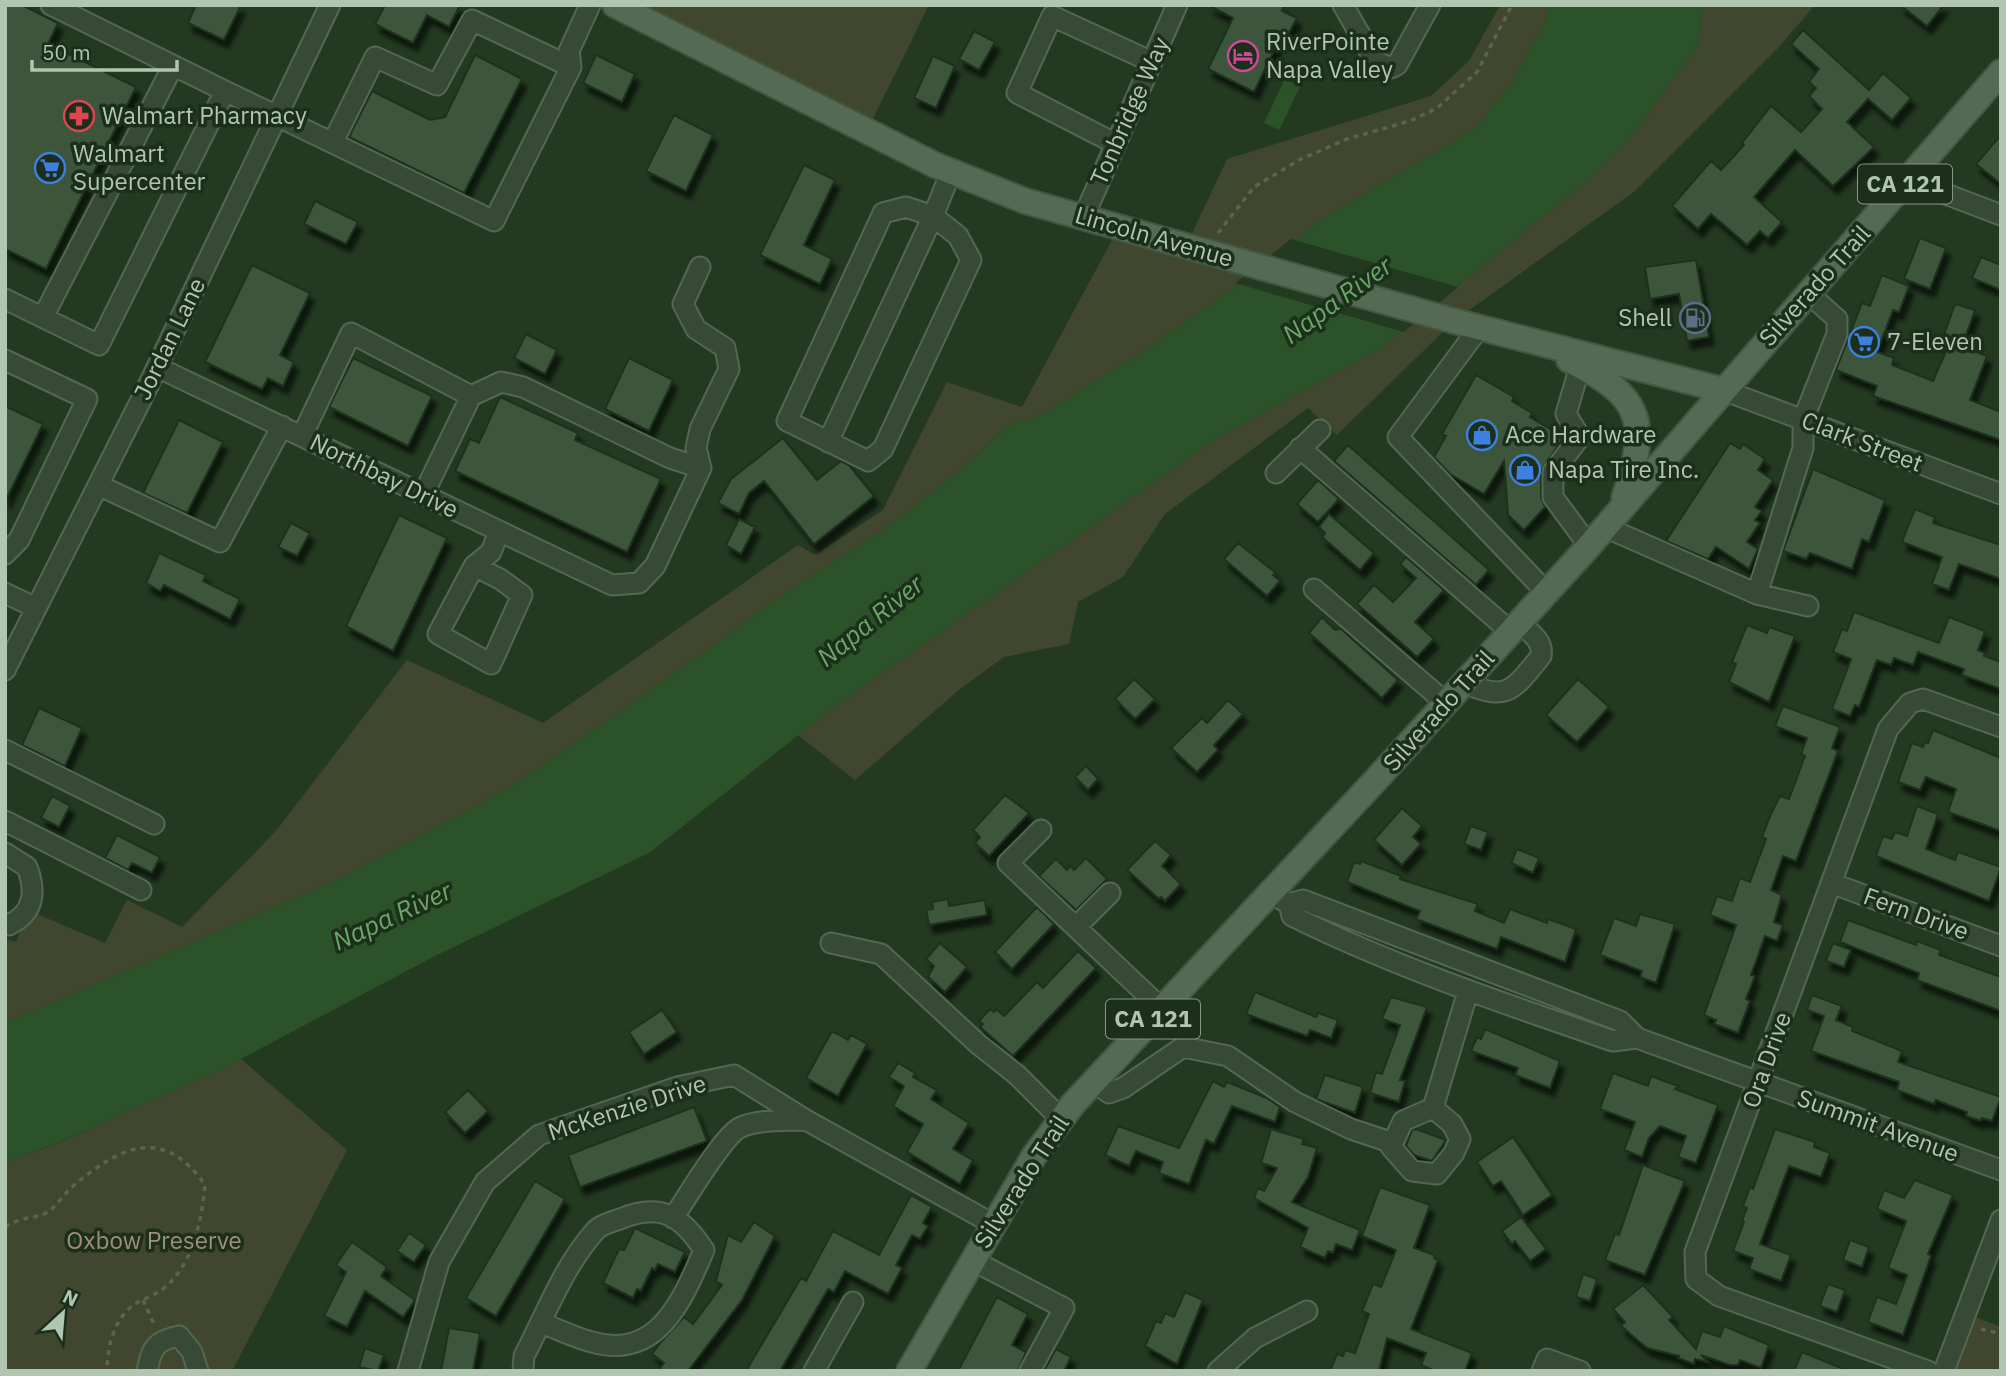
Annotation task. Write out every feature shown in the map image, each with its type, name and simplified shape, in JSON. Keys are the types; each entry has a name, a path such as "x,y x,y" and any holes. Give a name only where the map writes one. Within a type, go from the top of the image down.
{"main road":[{"name":"Lincoln Avenue","path":"615,5 951,172 1025,201 1534,343 1723,390"},
{"name":"Silverado Trail","path":"909,1371 1034,1156 1062,1120 1162,1009 1281,898 1446,703 1613,519 2001,72"},
{"path":"1534,343 1580,366 1627,401 1639,425 1638,456 1613,519"}],"street":[{"path":"51,5 494,221 570,67 569,51 590,5"},
{"name":"Jordan Lane","path":"5,670 157,367 330,5"},
{"name":"Tonbridge Way","path":"1084,216 1177,5"},
{"path":"1343,5 1375,61 1391,68 1396,65 1430,5"},
{"path":"1116,144 1017,93 1052,16 1152,62"},
{"path":"333,142 374,57 437,85 472,20 570,67"},
{"path":"43,317 173,66"},
{"path":"5,299 99,345 225,91"},
{"path":"828,442 951,172"},
{"path":"1909,180 2001,215"},
{"path":"906,207 933,216 958,236 971,260 883,449 868,461 787,421 883,213 906,207"},
{"path":"700,267 683,304 696,329 725,348 729,369 700,429 696,449 701,468"},
{"path":"1757,594 1803,448 1803,420 1838,334 1837,319 1809,294"},
{"path":"1479,328 1398,437 1547,593"},
{"path":"302,436 351,333 471,396"},
{"path":"5,360 87,399 19,540 5,554"},
{"path":"1580,366 1566,414 1580,437 1553,472 1553,497 1589,546"},
{"name":"Northbay Drive","path":"157,367 612,585 639,583 655,566 701,468"},
{"path":"423,495 471,396 501,383 523,387 670,457 701,468"},
{"name":"Clark Street","path":"1723,390 2001,494"},
{"path":"98,485 220,542 282,426"},
{"path":"1276,473 1320,430"},
{"path":"1300,448 1515,628 1536,638 1542,650 1541,656 1515,687 1493,693 1464,683"},
{"path":"1613,519 1757,594 1808,606"},
{"path":"474,566 500,579 522,595 491,664 438,634 474,566 491,552 499,532"},
{"path":"1314,589 1446,703"},
{"path":"5,593 36,608"},
{"name":"Ora Drive","path":"1928,1371 1719,1296 1696,1279 1695,1252 1759,1083 1879,747 1898,713 1910,703 1923,699 2001,727"},
{"path":"5,750 154,824"},
{"path":"5,821 141,890"},
{"path":"1041,830 1008,863 1162,1009"},
{"path":"5,853 27,866 34,895 28,909 18,921 9,925 5,923"},
{"name":"Fern Drive","path":"1831,883 2001,946"},
{"path":"1076,927 1110,893"},
{"name":"Summit Avenue","path":"1281,898 1292,916 1318,929 1468,991 1613,1041 1637,1038"},
{"name":"Summit Avenue","path":"1281,898 1303,900 1620,1021 1637,1038 2001,1170"},
{"path":"831,943 881,954 978,1044 1017,1074 1062,1120"},
{"path":"1433,1108 1452,1124 1460,1139 1454,1153 1437,1174 1412,1171 1391,1147 1403,1121 1433,1108 1468,991"},
{"path":"1094,1082 1109,1093 1116,1091 1183,1047 1228,1056 1295,1102 1351,1129 1393,1143"},
{"name":"McKenzie Drive","path":"408,1371 439,1262 485,1182 539,1135 677,1087 734,1075 806,1119 993,1224"},
{"path":"673,1218 724,1143 739,1128 758,1123 806,1119"},
{"path":"523,1371 524,1356 541,1323 574,1260 598,1228 643,1209 673,1218 690,1230 704,1250 684,1295 662,1326 636,1344 594,1343 541,1323"},
{"path":"1944,1371 2001,1220"},
{"path":"972,1260 1064,1308 1030,1371"},
{"path":"814,1371 853,1302"},
{"path":"1218,1371 1255,1338 1307,1311"},
{"path":"147,1371 150,1352 162,1340 179,1336 192,1352 198,1371"},
{"path":"1542,1371 1547,1359 1580,1371"}],"path":[{"path":"1204,251 1254,187 1301,159 1347,139 1410,121 1437,108 1477,72 1512,5"},
{"path":"5,1227 20,1218 45,1214 106,1161 141,1146 163,1148 190,1163 205,1185 202,1216 182,1267 165,1287 130,1308 118,1324 107,1348 107,1371"},
{"path":"143,1300 162,1340"}],"green space":[{"path":"615,5 929,5 867,131"},
{"path":"1500,5 1549,5 1543,27 1510,85 1474,129 1321,220 1233,289 1139,354 1038,417 1007,426 963,468 886,528 769,604 650,691 509,788 335,881 5,1023 5,938 16,942 28,910 105,943 127,900 182,927 276,831 407,660 543,723 798,545 815,555 883,510 947,382 1022,407 1119,227 1186,246 1227,159 1431,96 1469,61"},
{"path":"1703,5 1815,5 1778,48 1634,192 1454,321 1337,435 1308,408 1165,514 1123,577 1078,602 1069,644 1004,657 960,689 855,780 798,735 1220,436 1378,350 1583,183 1630,138 1697,46"},
{"name":"Oxbow Preserve","path":"241,1059 347,1150 232,1371 5,1371 5,1163 68,1139"},
{"path":"1966,1313 2001,1327 2001,1371 1944,1371"}],"water":[{"name":"Napa River","path":"1549,5 1703,5 1697,46 1630,138 1584,183 1378,350 1220,436 834,707 649,853 435,956 222,1069 67,1139 5,1163 5,1023 335,881 509,788 650,691 769,604 886,528 963,468 1007,426 1038,417 1139,354 1233,289 1321,220 1474,129 1510,85 1543,27"},
{"path":"1285,79 1300,87 1279,130 1264,123"}],"pier":[{"path":"1291,239 1458,287 1404,332 1235,283"}],"building":[{"name":"Walmart Supercenter","path":"5,5 22,5 58,23 48,44 136,87 46,269 5,249"},
{"path":"196,5 241,5 224,40 188,23"},
{"path":"385,5 460,5 449,27 427,15 413,43 375,24"},
{"name":"RiverPointe Napa Valley","path":"1208,5 1284,5 1282,11 1297,18 1284,42 1279,40 1254,92 1208,69 1233,18"},
{"path":"1900,5 1944,5 1927,26"},
{"path":"1803,30 1869,90 1883,73 1911,98 1892,120 1868,99 1847,122 1874,147 1833,186 1795,150 1754,197 1782,222 1768,238 1760,231 1747,245 1711,214 1698,229 1672,206 1711,161 1721,170 1744,145 1742,143 1771,106 1801,132 1822,109 1809,96 1816,88 1809,82 1819,69 1791,44"},
{"path":"974,31 995,42 979,70 959,59"},
{"path":"475,55 522,79 464,193 349,137 372,91 430,120 445,117"},
{"path":"596,55 635,74 622,102 583,83"},
{"path":"933,56 955,66 936,108 914,98"},
{"path":"674,115 713,135 686,191 646,171"},
{"path":"2001,135 2001,184 1976,164"},
{"path":"804,165 835,180 804,245 832,259 820,284 760,255"},
{"path":"315,201 358,222 346,244 304,224"},
{"path":"1920,238 1946,248 1930,289 1904,279"},
{"path":"1981,257 2001,265 2001,290 1972,278"},
{"name":"Shell","path":"1696,260 1709,337 1687,341 1679,294 1650,299 1645,267"},
{"path":"252,265 310,293 280,355 294,362 283,386 268,378 262,389 205,362"},
{"path":"1882,275 1909,286 1899,312 1893,310 1877,352 1894,358 1892,365 1933,381 1947,349 1940,346 1955,304 1975,310 1962,347 1987,356 1970,400 2001,412 2001,440 1873,396 1877,386 1836,370 1862,303 1870,306"},
{"path":"526,334 557,350 545,374 514,358"},
{"path":"353,358 432,396 408,446 329,407"},
{"path":"629,358 673,380 649,431 605,409"},
{"name":"Ace Hardware","path":"1476,375 1514,397 1512,401 1532,413 1530,417 1564,437 1541,471 1541,497 1545,507 1524,530 1508,515 1504,461 1484,494 1450,474 1434,457 1446,436 1442,434"},
{"path":"500,397 578,433 575,440 661,479 627,552 455,471 470,439 479,443"},
{"path":"5,406 43,424 5,502"},
{"path":"179,420 223,442 187,513 143,493"},
{"path":"783,438 817,480 841,461 849,465 874,496 814,544 764,481 749,493 739,514 718,503 731,479"},
{"path":"1730,443 1740,449 1743,444 1765,459 1758,470 1773,480 1755,507 1762,511 1755,520 1760,523 1747,542 1758,549 1749,569 1716,547 1708,559 1666,541"},
{"path":"1348,445 1489,570 1476,585 1334,461"},
{"path":"1813,469 1885,500 1869,542 1862,539 1852,569 1810,553 1806,559 1783,551"},
{"path":"1318,480 1339,499 1318,522 1297,504"},
{"path":"1915,509 1935,517 1933,523 2001,545 2001,579 1959,564 1949,590 1932,584 1942,557 1902,542"},
{"path":"1329,514 1374,553 1360,570 1322,537 1325,533 1319,527"},
{"path":"399,515 447,538 393,651 346,626"},
{"path":"739,519 755,527 741,554 726,545"},
{"path":"291,523 310,533 297,556 278,547"},
{"path":"1238,543 1276,573 1273,575 1280,581 1267,596 1224,559"},
{"path":"159,553 206,575 203,581 240,599 230,619 164,585 160,591 146,583"},
{"path":"1406,557 1444,590 1415,622 1434,639 1417,657 1357,604 1374,585 1393,602 1416,578 1400,564"},
{"path":"1854,612 1939,643 1949,617 1985,631 1978,650 1985,653 1984,656 2001,662 2001,689 1962,675 1964,669 1918,652 1913,665 1894,658 1891,665 1877,660 1859,707 1855,705 1850,716 1832,709 1851,659 1833,652 1842,629 1847,631"},
{"path":"1322,617 1335,630 1341,629 1398,680 1382,698 1309,633"},
{"path":"1747,625 1767,633 1769,627 1795,636 1769,702 1729,682 1736,664 1732,662"},
{"path":"1134,679 1155,699 1135,719 1115,699"},
{"path":"1578,679 1609,707 1577,742 1546,715"},
{"path":"1228,700 1243,714 1214,745 1218,750 1197,772 1171,748 1202,718 1207,723"},
{"path":"1783,706 1840,727 1832,748 1838,751 1796,861 1783,856 1771,890 1782,895 1774,922 1783,925 1777,941 1765,936 1751,975 1755,976 1746,999 1750,1001 1738,1033 1714,1024 1716,1020 1704,1015 1736,925 1710,915 1717,896 1732,901 1740,878 1750,882 1766,839 1762,837 1771,814 1780,796 1789,799 1805,756 1801,754 1807,738 1775,726"},
{"path":"39,708 82,728 65,766 22,745"},
{"path":"1933,730 2001,758 2001,831 1948,812 1956,789 1926,777 1920,790 1898,782 1912,743 1923,747 1925,742 1928,743"},
{"path":"1086,766 1098,779 1088,790 1075,777"},
{"path":"1005,795 1029,813 989,856 975,843 980,837 973,830"},
{"path":"52,796 70,806 59,827 41,818"},
{"path":"1917,806 1938,814 1926,849 1955,860 1958,852 2001,867 1989,901 1876,856 1883,836 1892,839 1895,832 1907,836"},
{"path":"1402,808 1422,826 1413,837 1421,844 1402,865 1374,840"},
{"path":"1471,826 1488,832 1481,850 1464,844"},
{"path":"117,835 160,857 152,873 132,863 128,870 105,858"},
{"path":"1155,841 1171,855 1162,866 1181,884 1165,901 1161,897 1159,899 1127,870"},
{"path":"1517,849 1539,858 1533,873 1511,863"},
{"path":"1086,858 1107,879 1076,910 1039,876 1056,859 1067,870 1070,866 1074,870"},
{"path":"1361,861 1401,876 1400,879 1478,904 1475,911 1504,923 1510,909 1547,923 1548,919 1576,929 1565,962 1501,937 1497,949 1416,919 1420,911 1347,882 1354,862 1360,864"},
{"path":"948,899 949,906 985,900 987,915 929,925 926,910 933,909 932,902"},
{"path":"1037,907 1054,924 1012,969 995,952"},
{"path":"1640,914 1675,924 1656,983 1640,977 1642,971 1600,955 1614,918 1636,926"},
{"path":"1848,920 1916,945 1917,941 1941,950 1939,955 2001,977 2001,1011 1917,980 1919,973 1840,942"},
{"path":"940,943 967,967 945,992 928,977 934,966 926,959"},
{"path":"1833,943 1851,950 1844,967 1826,961"},
{"path":"1078,951 1096,968 1013,1056 980,1027 983,1024 979,1021 990,1009 994,1012 996,1009 1004,1016 1037,982 1043,988"},
{"path":"1255,992 1316,1017 1318,1013 1338,1020 1331,1038 1310,1030 1307,1036 1246,1014"},
{"path":"1812,995 1842,1006 1836,1020 1853,1027 1852,1031 1902,1051 1898,1062 2001,1097 1992,1121 1982,1118 1981,1121 1966,1116 1967,1112 1936,1100 1934,1104 1897,1090 1899,1082 1811,1051 1824,1016 1807,1010"},
{"path":"1391,997 1427,1007 1400,1080 1405,1081 1399,1102 1370,1093 1376,1072 1382,1074 1400,1025 1382,1019"},
{"path":"662,1010 677,1032 644,1054 629,1032"},
{"path":"1485,1029 1560,1061 1550,1088 1515,1075 1518,1068 1471,1051 1477,1037 1481,1039"},
{"path":"832,1031 848,1040 851,1035 867,1044 838,1096 806,1078"},
{"path":"898,1063 915,1073 913,1077 937,1090 931,1099 969,1123 953,1149 973,1160 960,1184 907,1152 923,1124 893,1106 904,1086 889,1077"},
{"path":"1613,1073 1648,1086 1651,1076 1678,1086 1675,1089 1718,1105 1696,1163 1678,1157 1686,1136 1660,1126 1649,1138 1642,1157 1624,1150 1635,1122 1600,1109"},
{"path":"1325,1075 1363,1087 1355,1113 1316,1099"},
{"path":"1213,1081 1224,1087 1227,1082 1267,1098 1280,1107 1275,1122 1232,1106 1214,1144 1206,1140 1189,1184 1159,1173 1163,1162 1136,1151 1129,1166 1105,1155 1118,1126 1179,1148"},
{"path":"468,1090 488,1111 465,1133 445,1112"},
{"path":"694,1107 707,1141 580,1187 568,1155"},
{"path":"1271,1129 1304,1139 1302,1144 1317,1148 1308,1177 1292,1202 1360,1230 1352,1250 1336,1244 1333,1253 1328,1251 1325,1258 1300,1247 1308,1228 1254,1198 1258,1188 1264,1191 1277,1168 1261,1163"},
{"path":"1775,1129 1815,1142 1814,1147 1830,1153 1821,1177 1789,1166 1760,1244 1791,1255 1781,1281 1749,1269 1753,1258 1733,1251 1744,1222 1742,1221 1747,1208 1743,1206 1750,1187 1753,1189"},
{"path":"1412,1130 1446,1140 1432,1161 1414,1155 1406,1146"},
{"path":"1513,1137 1552,1195 1523,1215 1501,1181 1493,1186 1477,1162"},
{"path":"1643,1165 1685,1181 1645,1275 1605,1260 1615,1234 1619,1235"},
{"path":"1915,1180 1953,1195 1928,1254 1931,1256 1903,1335 1868,1322 1877,1297 1896,1304 1907,1275 1888,1268 1906,1221 1877,1209 1884,1190 1904,1198"},
{"path":"535,1181 565,1199 496,1316 466,1298"},
{"path":"1380,1187 1430,1205 1414,1248 1435,1255 1434,1258 1438,1260 1411,1329 1472,1353 1465,1371 1435,1371 1421,1365 1426,1353 1387,1338 1379,1371 1330,1371 1337,1354 1343,1356 1345,1350 1355,1353 1369,1314 1362,1311 1373,1284 1381,1287 1396,1250 1362,1236"},
{"path":"911,1195 932,1207 923,1223 928,1226 920,1239 912,1235 896,1265 902,1268 888,1294 845,1271 834,1292 828,1289 780,1371 746,1371 801,1278 806,1281 833,1231 879,1255"},
{"path":"1521,1217 1546,1249 1530,1261 1515,1241 1512,1244 1502,1231"},
{"path":"754,1222 775,1236 742,1300 688,1371 658,1371 664,1363 652,1354 684,1317 693,1324 722,1285 716,1281 728,1235 741,1242"},
{"path":"635,1228 685,1252 675,1272 658,1264 655,1270 652,1268 641,1291 637,1289 633,1298 603,1283 619,1249 624,1250"},
{"path":"409,1233 426,1245 414,1262 397,1251"},
{"path":"1850,1240 1869,1247 1862,1267 1843,1260"},
{"path":"352,1242 387,1267 381,1276 415,1300 403,1317 365,1291 347,1327 324,1316 346,1272 336,1265"},
{"path":"1583,1274 1597,1279 1590,1301 1576,1297"},
{"path":"1828,1284 1845,1290 1837,1312 1820,1306"},
{"path":"1643,1285 1673,1317 1669,1320 1696,1349 1702,1331 1720,1337 1724,1326 1769,1345 1761,1368 1740,1360 1738,1365 1730,1365 1701,1355 1708,1362 1695,1359 1694,1364 1678,1358 1679,1356 1647,1348 1621,1326 1625,1322 1613,1309"},
{"path":"1185,1292 1203,1300 1177,1364 1145,1346 1156,1321 1161,1323 1165,1313 1174,1317"},
{"path":"997,1297 1028,1314 1012,1345 1026,1352 1018,1371 958,1371"},
{"path":"449,1328 480,1333 473,1371 441,1371"},
{"path":"365,1348 384,1355 378,1371 359,1367"},
{"path":"1056,1349 1071,1357 1064,1371 1044,1371"},
{"path":"1802,1352 1846,1370 1846,1371 1794,1371"}],"place":[{"name":"RiverPointe Napa Valley","path":"1243,56"},
{"name":"Walmart Pharmacy","path":"79,116"},
{"name":"Walmart Supercenter","path":"50,168"},
{"name":"Shell","path":"1695,318"},
{"name":"7-Eleven","path":"1864,342"},
{"name":"Ace Hardware","path":"1482,435"},
{"name":"Napa Tire Inc.","path":"1525,470"}]}
